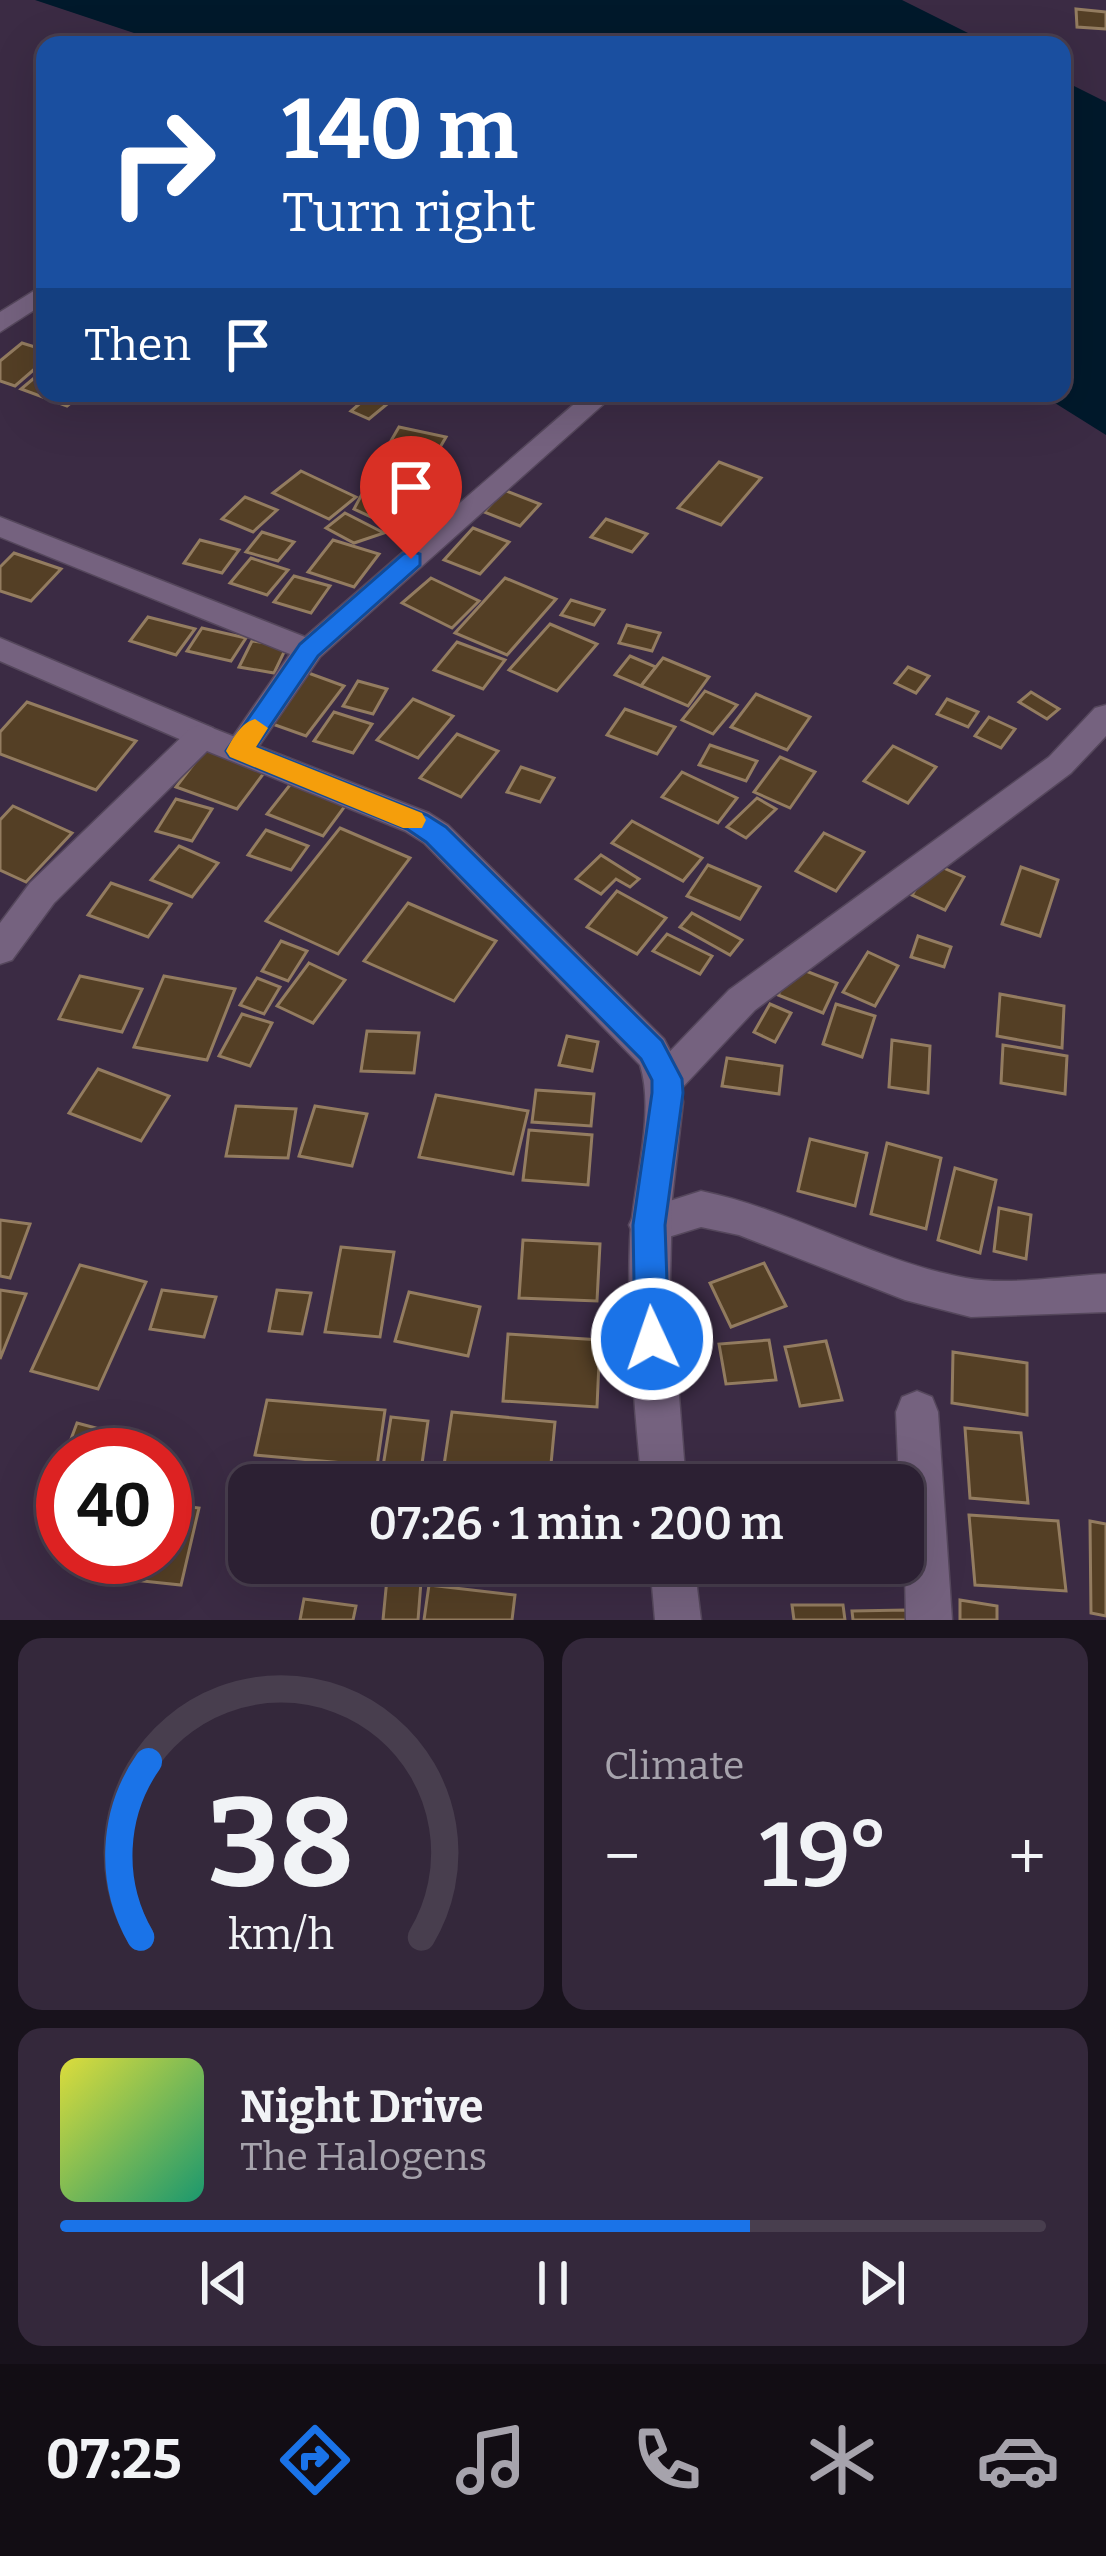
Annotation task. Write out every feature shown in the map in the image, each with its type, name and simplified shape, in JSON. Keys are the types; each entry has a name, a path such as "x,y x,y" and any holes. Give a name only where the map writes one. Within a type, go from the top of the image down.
{"street":[{"path":"0,324 36,298"},
{"path":"239,751 309,650 593,402"},
{"path":"0,526 309,650"},
{"path":"0,649 417,822 436,834 651,1050 667,1079 649,1225 649,1301 662,1464"},
{"path":"667,1079 742,1000 1060,765 1106,716"},
{"path":"0,950 42,893 202,736"},
{"path":"649,1225 701,1209 740,1217 905,1281 970,1298 1106,1293"},
{"path":"917,1412 929,1620"},
{"path":"674,1584 678,1620"}],"water":[{"path":"35,0 902,0 974,36 143,36"},
{"path":"1071,84 1106,102 1106,435 1053,402 1071,402"}],"building":[{"path":"1076,9 1106,12 1106,29 1077,27"},
{"path":"22,343 36,347 36,368 15,386 0,381 0,361"},
{"path":"36,376 36,395 21,389"},
{"path":"362,402 390,402 369,419 351,411"},
{"path":"399,427 446,437 435,456 388,446"},
{"path":"719,462 761,478 721,525 678,508"},
{"path":"301,471 356,497 329,519 273,493"},
{"path":"370,479 436,509 397,529 354,509"},
{"path":"504,490 540,504 520,526 484,512"},
{"path":"245,497 277,510 253,532 222,519"},
{"path":"345,513 384,533 354,543 326,528"},
{"path":"606,519 647,534 632,552 591,537"},
{"path":"473,528 509,542 480,574 444,560"},
{"path":"262,532 294,542 278,561 246,552"},
{"path":"200,540 239,550 222,573 184,563"},
{"path":"333,540 379,554 354,587 308,572"},
{"path":"14,553 61,569 31,601 0,591 0,567"},
{"path":"251,558 288,570 267,595 230,583"},
{"path":"294,576 330,586 311,613 274,602"},
{"path":"431,578 479,601 452,628 402,603"},
{"path":"505,578 556,599 507,655 455,633"},
{"path":"571,600 604,610 594,625 561,615"},
{"path":"148,617 195,629 176,655 130,641"},
{"path":"550,624 597,644 557,691 509,670"},
{"path":"627,625 660,633 652,651 619,643"},
{"path":"202,628 246,638 231,661 187,651"},
{"path":"252,641 287,646 274,673 239,667"},
{"path":"457,642 505,660 483,689 434,670"},
{"path":"630,656 656,667 641,686 615,675"},
{"path":"663,658 709,677 688,706 641,686"},
{"path":"908,667 929,676 916,693 895,683"},
{"path":"303,671 344,686 306,736 264,721"},
{"path":"358,681 387,689 373,714 343,706"},
{"path":"705,691 737,705 713,734 682,720"},
{"path":"1031,692 1059,709 1047,719 1019,702"},
{"path":"756,694 810,717 787,750 731,727"},
{"path":"413,699 453,716 418,758 377,740"},
{"path":"947,699 978,712 968,727 937,714"},
{"path":"27,702 136,741 96,790 0,754 0,732"},
{"path":"625,709 675,727 657,754 607,735"},
{"path":"334,712 372,724 353,753 314,741"},
{"path":"989,717 1015,729 1001,748 975,736"},
{"path":"457,734 498,751 461,797 420,778"},
{"path":"710,745 757,761 746,781 699,765"},
{"path":"893,746 936,767 908,803 864,781"},
{"path":"206,748 267,769 237,809 176,787"},
{"path":"780,757 815,772 790,808 754,792"},
{"path":"521,767 554,778 540,802 507,792"},
{"path":"682,772 737,798 718,823 662,797"},
{"path":"293,781 348,802 323,836 267,814"},
{"path":"757,798 776,809 746,838 727,827"},
{"path":"176,799 212,809 192,841 156,831"},
{"path":"13,806 72,833 26,882 0,870 0,820"},
{"path":"632,821 702,858 683,881 612,843"},
{"path":"340,828 410,858 338,954 266,921"},
{"path":"266,830 308,846 291,870 248,855"},
{"path":"824,833 864,852 836,891 796,871"},
{"path":"179,846 218,863 192,897 151,880"},
{"path":"601,855 639,879 630,887 616,879 601,894 576,879"},
{"path":"932,863 964,877 945,910 912,895"},
{"path":"708,865 760,887 740,919 687,896"},
{"path":"1021,867 1058,880 1040,936 1002,924"},
{"path":"111,883 171,904 148,937 88,915"},
{"path":"617,891 666,918 637,954 587,927"},
{"path":"408,903 496,941 454,1001 364,961"},
{"path":"692,913 742,940 730,955 680,927"},
{"path":"667,934 712,956 700,974 653,951"},
{"path":"918,936 951,947 944,967 911,957"},
{"path":"281,941 307,951 288,981 262,971"},
{"path":"868,952 898,966 875,1006 843,992"},
{"path":"309,963 345,980 313,1023 277,1006"},
{"path":"793,966 837,983 823,1013 778,995"},
{"path":"80,976 142,989 122,1032 59,1019"},
{"path":"164,976 235,989 207,1060 134,1047"},
{"path":"257,978 280,987 264,1014 240,1005"},
{"path":"1000,994 1064,1006 1062,1048 997,1036"},
{"path":"770,1004 791,1013 775,1042 754,1032"},
{"path":"836,1004 875,1016 862,1057 823,1044"},
{"path":"242,1014 272,1023 250,1066 219,1056"},
{"path":"367,1031 419,1033 414,1073 361,1071"},
{"path":"567,1036 598,1042 592,1071 559,1065"},
{"path":"892,1040 930,1046 928,1093 889,1087"},
{"path":"1003,1045 1067,1056 1065,1094 1001,1083"},
{"path":"727,1058 782,1066 779,1094 722,1086"},
{"path":"98,1069 169,1096 141,1141 69,1113"},
{"path":"536,1090 594,1094 591,1126 532,1122"},
{"path":"436,1095 528,1111 513,1174 419,1157"},
{"path":"236,1106 296,1109 288,1158 226,1156"},
{"path":"315,1106 367,1114 352,1166 299,1156"},
{"path":"529,1130 592,1135 588,1185 523,1180"},
{"path":"810,1139 867,1153 855,1206 798,1191"},
{"path":"887,1143 941,1158 926,1229 871,1214"},
{"path":"955,1168 996,1180 980,1253 938,1240"},
{"path":"999,1208 1031,1215 1026,1259 994,1251"},
{"path":"0,1220 30,1224 10,1278 0,1276"},
{"path":"523,1240 600,1244 597,1301 519,1298"},
{"path":"341,1247 394,1252 380,1337 325,1332"},
{"path":"764,1263 786,1306 731,1327 710,1283"},
{"path":"80,1265 146,1282 98,1389 31,1371"},
{"path":"0,1290 26,1294 0,1359"},
{"path":"162,1290 216,1297 204,1337 150,1329"},
{"path":"277,1290 311,1293 302,1334 269,1331"},
{"path":"409,1292 480,1307 468,1356 395,1341"},
{"path":"508,1334 600,1340 597,1407 503,1401"},
{"path":"769,1340 776,1380 726,1384 719,1344"},
{"path":"826,1341 842,1400 800,1406 785,1347"},
{"path":"953,1352 1027,1363 1027,1415 952,1403"},
{"path":"267,1400 385,1410 377,1464 255,1455"},
{"path":"452,1412 555,1422 551,1464 444,1464"},
{"path":"391,1417 428,1421 422,1464 383,1464"},
{"path":"965,1428 1021,1433 1028,1503 970,1498"},
{"path":"192,1507 199,1508 192,1538"},
{"path":"969,1515 1058,1521 1066,1591 975,1585"},
{"path":"1090,1521 1106,1524 1106,1616 1091,1613"},
{"path":"386,1584 421,1584 418,1620 383,1620"},
{"path":"429,1585 515,1595 512,1620 424,1620"},
{"path":"304,1599 356,1606 353,1620 300,1620"},
{"path":"960,1600 997,1606 997,1620 960,1620"},
{"path":"792,1605 843,1605 845,1620 794,1620"},
{"path":"906,1610 908,1620 853,1620 852,1611"}],"slow traffic":[{"path":"255,728 239,751 413,820"}],"route":[{"path":"411,559 309,650 239,751 417,822 436,834 651,1050 667,1079 668,1093 649,1225 652,1339"}]}
